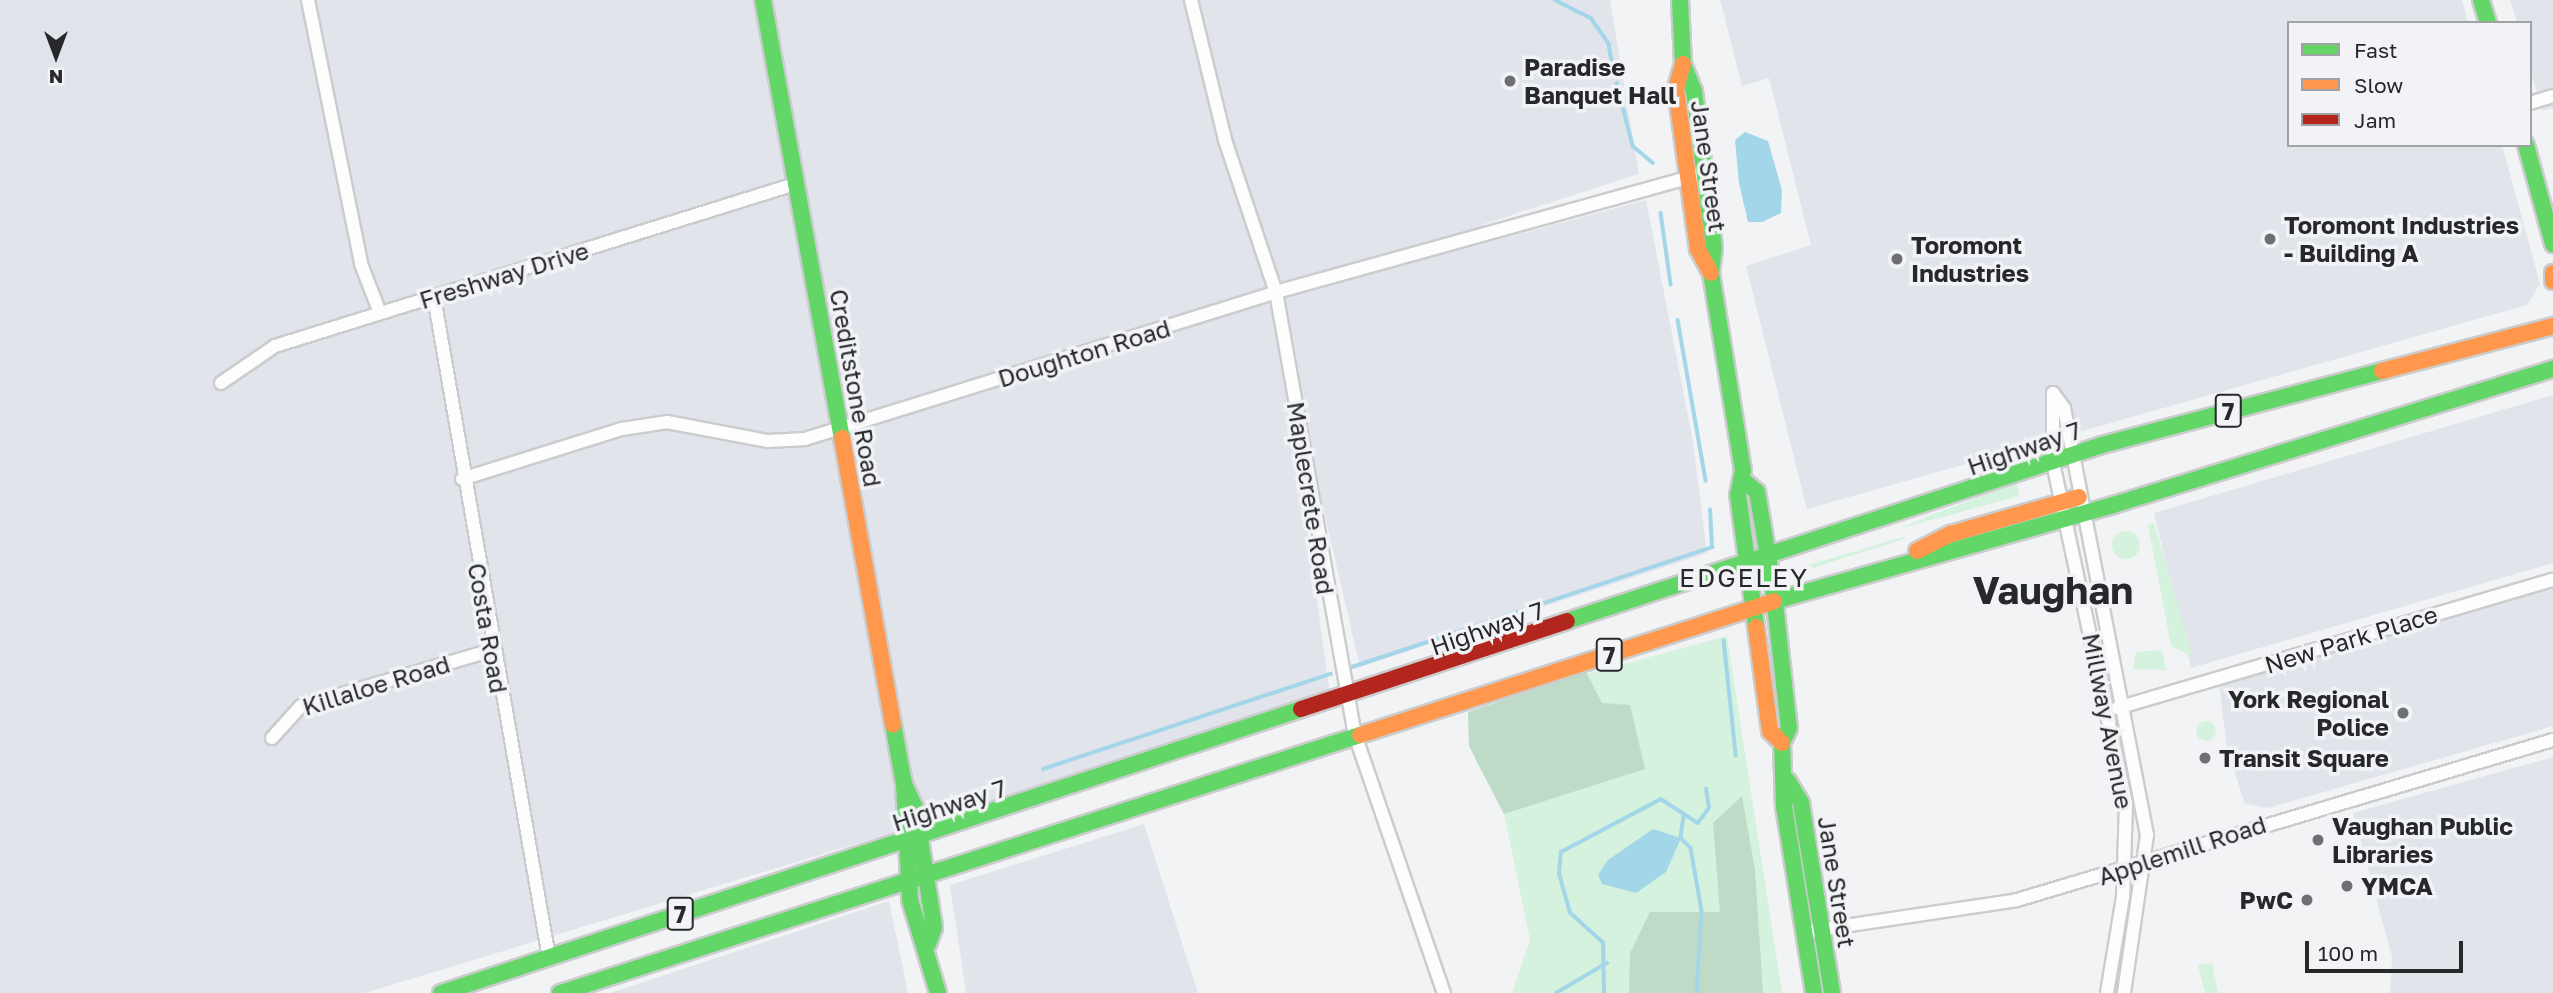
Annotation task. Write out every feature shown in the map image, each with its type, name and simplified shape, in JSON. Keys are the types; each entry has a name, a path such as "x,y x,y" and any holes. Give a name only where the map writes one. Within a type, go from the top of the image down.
{"main road":[{"name":"Creditstone Road","path":"763,0 904,784 912,793 913,840 908,882 917,928 928,944 938,993"},
{"name":"Jane Street","path":"1680,0 1683,64 1694,91 1696,175 1744,481 1738,495 1756,608 1770,731 1782,743"},
{"path":"2481,0 2487,21"},
{"path":"2527,147 2553,244"},
{"path":"2553,273 2553,281"},
{"name":"Highway 7","path":"441,993 1346,699 2053,463 2553,326"},
{"name":"7","path":"561,993 1882,568 2082,514 2553,369"},
{"name":"Jane Street","path":"1744,481 1757,492 1769,558 1789,728 1782,743 1787,781 1784,806 1814,993"},
{"path":"1882,568 1951,534 2079,497"},
{"name":"Jane Street","path":"1787,781 1801,803 1832,993"},
{"name":"Creditstone Road","path":"913,840 926,876 934,927 928,944"}],"street":[{"path":"307,0 361,264 380,313"},
{"name":"Maplecrete Road","path":"1191,0 1225,140 1276,292 1346,699 1355,736 1444,993"},
{"path":"2532,102 2553,96"},
{"name":"Doughton Road","path":"462,480 622,429 667,422 778,442 840,428 1276,292 1696,175"},
{"name":"Freshway Drive","path":"220,383 275,346 795,184"},
{"name":"Costa Road","path":"434,297 462,480 549,958"},
{"name":"Millway Avenue","path":"2106,993 2126,869 2126,803 2109,711 2053,463 2053,393 2064,408 2082,514 2125,706 2147,835 2124,993"},
{"name":"New Park Place","path":"2109,711 2553,580"},
{"name":"Killaloe Road","path":"272,738 301,706 493,650"},
{"name":"Applemill Road","path":"1804,932 2017,900 2553,740"}],"shaded area":[{"path":"0,0 1610,0 1639,174 1484,224 1489,242 1646,200 1693,442 1707,553 1360,667 1315,472 1300,479 1330,694 1175,747 365,993 0,993"},
{"path":"1720,0 2462,0 2467,21 2287,21 2287,147 2503,147 2540,284 2527,305 1807,509 1746,266 1811,245 1769,78 1742,86"},
{"path":"2510,0 2553,0 2553,108 2542,111 2532,76 2532,21 2516,21"},
{"path":"2553,395 2553,563 2191,668 2154,513"},
{"path":"2553,588 2553,726 2268,808 2245,804 2227,749 2219,684"},
{"path":"2553,757 2553,993 2390,993 2392,957 2353,813"},
{"path":"1144,824 1198,993 966,993 950,885"},
{"path":"889,901 908,993 610,993"}],"green space":[{"path":"2017,483 2019,496 1899,529 1931,515"},
{"path":"2154,523 2193,657 2171,646 2148,525"},
{"path":"2126,531 2136,535 2140,545 2136,555 2126,559 2116,555 2112,545 2116,535"},
{"path":"1903,537 1904,539 1803,571 1802,567"},
{"path":"1727,636 1782,993 1512,993 1530,939 1504,814 1475,759 1532,689"},
{"path":"2162,650 2166,670 2133,669 2136,652"},
{"path":"1586,672 1602,703 1630,705 1645,769 1504,814 1469,746 1468,712"},
{"path":"2206,721 2213,724 2216,731 2213,738 2206,741 2199,738 2196,731 2199,724"},
{"path":"1742,796 1755,870 1763,993 1629,993 1630,953 1650,912 1720,912 1713,823"},
{"path":"2212,963 2218,993 2205,993 2198,965"}],"water":[{"path":"1745,132 1768,141 1782,190 1781,213 1762,222 1748,222 1739,183 1735,140"},
{"path":"1653,829 1681,838 1666,872 1636,893 1602,884 1598,875 1608,860"}],"waterway":[{"path":"1555,0 1591,18 1609,44 1613,66"},
{"path":"1617,83 1633,146 1653,163"},
{"path":"1661,213 1671,284"},
{"path":"1678,320 1706,481"},
{"path":"1349,668 1712,547 1710,510"},
{"path":"1724,640 1736,755"},
{"path":"1043,769 1331,674"},
{"path":"1604,993 1603,943 1570,913 1559,874 1561,852 1661,799 1698,823 1709,808 1706,789"},
{"path":"1684,816 1681,838 1691,848 1702,911 1697,993"},
{"path":"1556,993 1607,963"}],"traffic: fast":[{"path":"763,0 842,438"},
{"path":"1680,0 1683,64 1694,91 1714,248 1711,273 1743,470 1738,495 1756,627"},
{"path":"2481,0 2487,21"},
{"path":"2527,147 2553,244"},
{"path":"1774,601 2113,505 2553,369"},
{"path":"1567,621 2102,445 2382,371"},
{"path":"1744,481 1757,492 1773,586 1789,728 1782,743 1784,806 1814,993"},
{"path":"441,993 1301,709"},
{"path":"893,724 904,784 910,900 938,993"},
{"path":"560,993 1360,735"},
{"path":"1788,781 1801,803 1832,993"},
{"path":"904,784 915,808 934,927 928,944"}],"traffic: slow":[{"path":"1683,64 1676,89 1698,249 1711,273"},
{"path":"2553,273 2553,281"},
{"path":"2382,371 2553,326"},
{"path":"842,438 893,724"},
{"path":"1917,551 1951,534 2079,497"},
{"path":"1360,735 1774,601"},
{"path":"1756,627 1770,731 1782,743"}],"traffic: jam":[{"path":"1301,709 1567,621"}],"place":[{"name":"Paradise Banquet Hall","path":"1510,81"},
{"name":"Toromont Industries - Building A","path":"2270,239"},
{"name":"Toromont Industries","path":"1897,259"},
{"name":"York Regional Police","path":"2403,713"},
{"name":"Transit Square","path":"2205,758"},
{"name":"Vaughan Public Libraries","path":"2318,840"},
{"name":"YMCA","path":"2347,886"},
{"name":"PwC","path":"2307,900"}],"district":[{"name":"EDGELEY","path":"1744,578"},
{"name":"Vaughan","path":"2053,590"}]}
